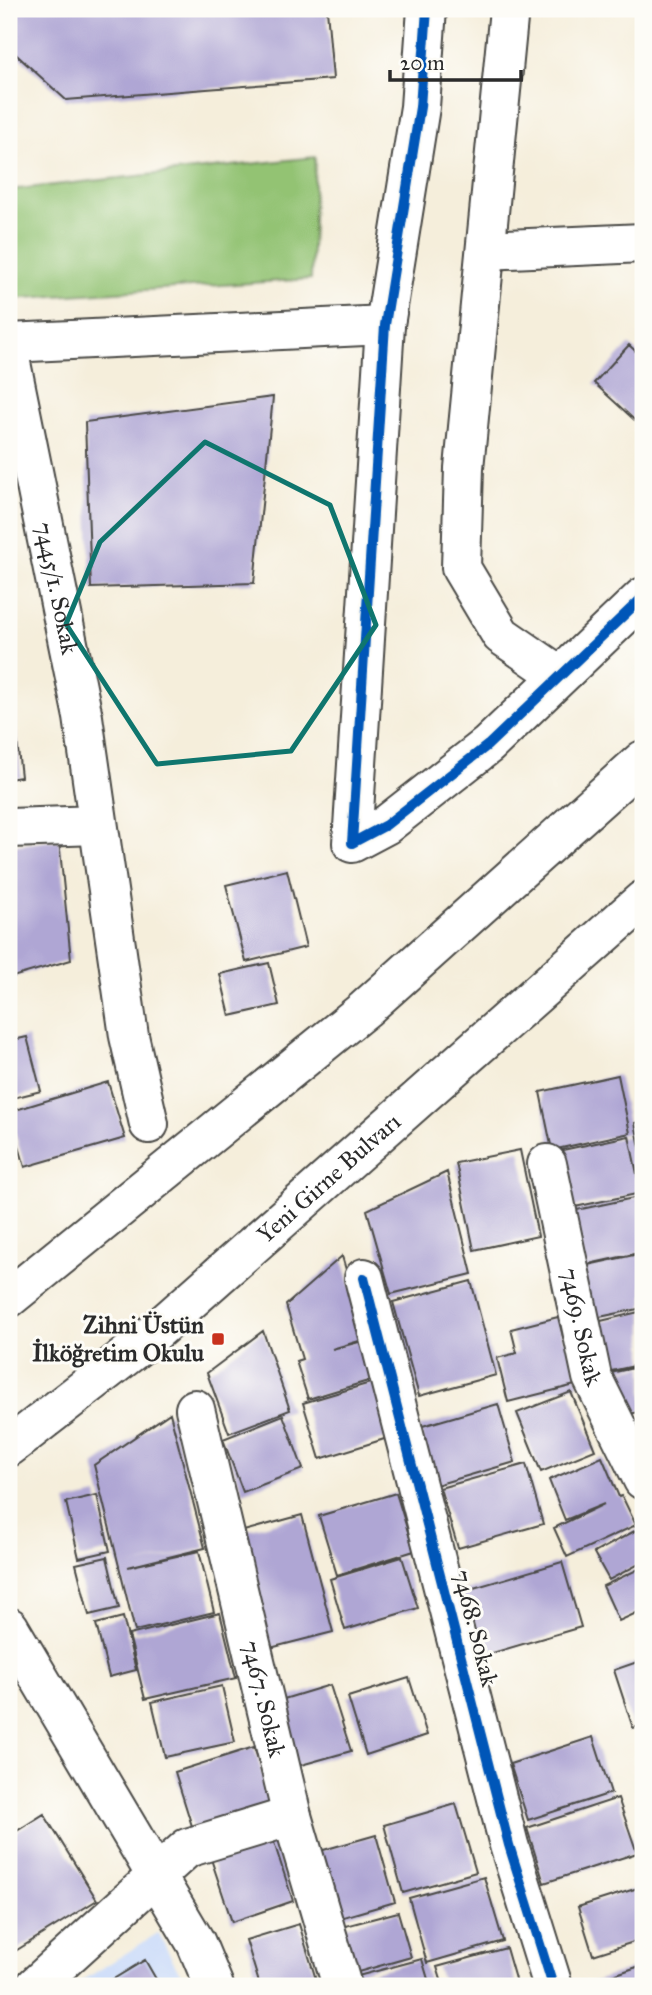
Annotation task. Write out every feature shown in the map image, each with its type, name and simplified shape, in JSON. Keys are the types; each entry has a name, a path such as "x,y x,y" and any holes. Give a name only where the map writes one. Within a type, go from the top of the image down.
{"street":[{"path":"427,9 420,107 385,325 352,843 386,825 488,745 643,597"},
{"path":"509,9 464,468 461,568 501,635 559,675"},
{"path":"486,250 643,243"},
{"path":"9,343 385,325"},
{"name":"7445/1. Sokak","path":"9,352 83,717 129,1036 149,1124"},
{"path":"9,1298 365,1009 643,760"},
{"path":"9,828 98,825"},
{"name":"Yeni Girne Bulvarı","path":"9,1447 139,1346 643,900"},
{"name":"7469. Sokak","path":"547,1164 592,1377 643,1480"},
{"name":"7468. Sokak","path":"365,1278 509,1845 553,1986"},
{"name":"7467. Sokak","path":"195,1409 292,1816 342,1986"},
{"path":"9,1627 196,1943 214,1986"},
{"path":"35,1986 187,1849 292,1816"}],"highlighted area":[{"path":"205,442 330,505 376,625 291,751 157,764 66,624 100,542"}],"shaded area":[{"path":"158,1933 187,1986 74,1986"}],"green space":[{"path":"315,157 311,279 9,299 9,190"}],"building":[{"path":"9,9 327,9 333,79 66,100 9,48"},
{"path":"629,345 643,358 641,426 594,383"},
{"path":"273,397 254,583 91,588 85,422"},
{"path":"9,685 21,777 9,779"},
{"path":"59,840 71,960 9,978 9,846"},
{"path":"287,870 306,947 246,962 226,885"},
{"path":"269,963 279,1005 230,1016 220,974"},
{"path":"27,1037 41,1091 9,1099 9,1041"},
{"path":"618,1075 630,1133 552,1150 540,1092"},
{"path":"108,1082 125,1138 25,1167 9,1112"},
{"path":"643,1121 643,1157 642,1157 635,1123"},
{"path":"629,1136 641,1193 570,1208 558,1151"},
{"path":"520,1150 538,1236 474,1250 456,1163"},
{"path":"447,1172 472,1274 391,1294 367,1210"},
{"path":"643,1196 643,1252 584,1265 572,1211"},
{"path":"643,1253 643,1308 585,1320 574,1268"},
{"path":"342,1256 366,1339 332,1349 367,1340 378,1378 308,1399 296,1361 302,1359 286,1305"},
{"path":"471,1281 496,1375 419,1396 393,1302"},
{"path":"643,1311 643,1364 598,1374 588,1324"},
{"path":"558,1317 564,1341 568,1340 579,1384 508,1402 497,1358 517,1353 511,1329"},
{"path":"263,1331 290,1410 229,1433 207,1373"},
{"path":"643,1366 643,1411 615,1417 606,1374"},
{"path":"377,1381 394,1436 320,1459 303,1403"},
{"path":"571,1392 595,1450 541,1472 517,1413"},
{"path":"498,1404 515,1462 436,1485 419,1427"},
{"path":"170,1413 205,1548 128,1567 199,1551 214,1612 135,1631 94,1465"},
{"path":"283,1415 303,1469 243,1492 223,1439"},
{"path":"602,1457 619,1497 622,1496 636,1525 567,1557 554,1528 604,1504 565,1520 549,1480"},
{"path":"526,1464 543,1524 458,1548 440,1488"},
{"path":"396,1493 414,1551 337,1575 319,1516"},
{"path":"97,1495 110,1551 79,1558 66,1502"},
{"path":"302,1515 333,1632 270,1648 240,1532"},
{"path":"642,1527 643,1562 609,1580 594,1553"},
{"path":"107,1557 119,1608 89,1615 76,1564"},
{"path":"402,1557 418,1608 345,1630 330,1579"},
{"path":"562,1562 581,1627 472,1659 453,1594"},
{"path":"643,1567 643,1610 619,1621 603,1586"},
{"path":"220,1613 236,1678 145,1699 129,1635"},
{"path":"123,1617 136,1670 109,1677 96,1624"},
{"path":"643,1660 643,1725 633,1728 614,1670"},
{"path":"409,1678 427,1735 366,1755 348,1697"},
{"path":"330,1685 351,1751 294,1767 274,1702"},
{"path":"222,1686 235,1742 165,1757 152,1702"},
{"path":"593,1737 611,1793 528,1820 510,1764"},
{"path":"254,1747 275,1814 196,1839 175,1772"},
{"path":"618,1798 637,1853 544,1883 527,1828"},
{"path":"456,1804 476,1872 403,1893 384,1825"},
{"path":"44,1814 97,1900 9,1955 9,1836"},
{"path":"269,1827 293,1901 232,1922 207,1847"},
{"path":"376,1835 395,1902 333,1920 313,1853"},
{"path":"484,1877 503,1941 427,1963 409,1898"},
{"path":"641,1887 643,1939 593,1955 578,1907"},
{"path":"398,1912 411,1957 351,1974 338,1928"},
{"path":"299,1924 318,1986 260,1986 246,1940"},
{"path":"506,1948 517,1986 443,1986 437,1967"},
{"path":"422,1959 430,1986 361,1986 358,1976"},
{"path":"145,1960 160,1986 102,1986"},
{"path":"643,1965 643,1986 581,1986"}],"cycle path":[{"path":"427,9 420,107 385,325 352,843 386,825 488,745 643,597"},
{"path":"364,1278 509,1845 553,1986"}],"place":[{"name":"Zihni Üstün İlköğretim Okulu","path":"218,1339"}]}
